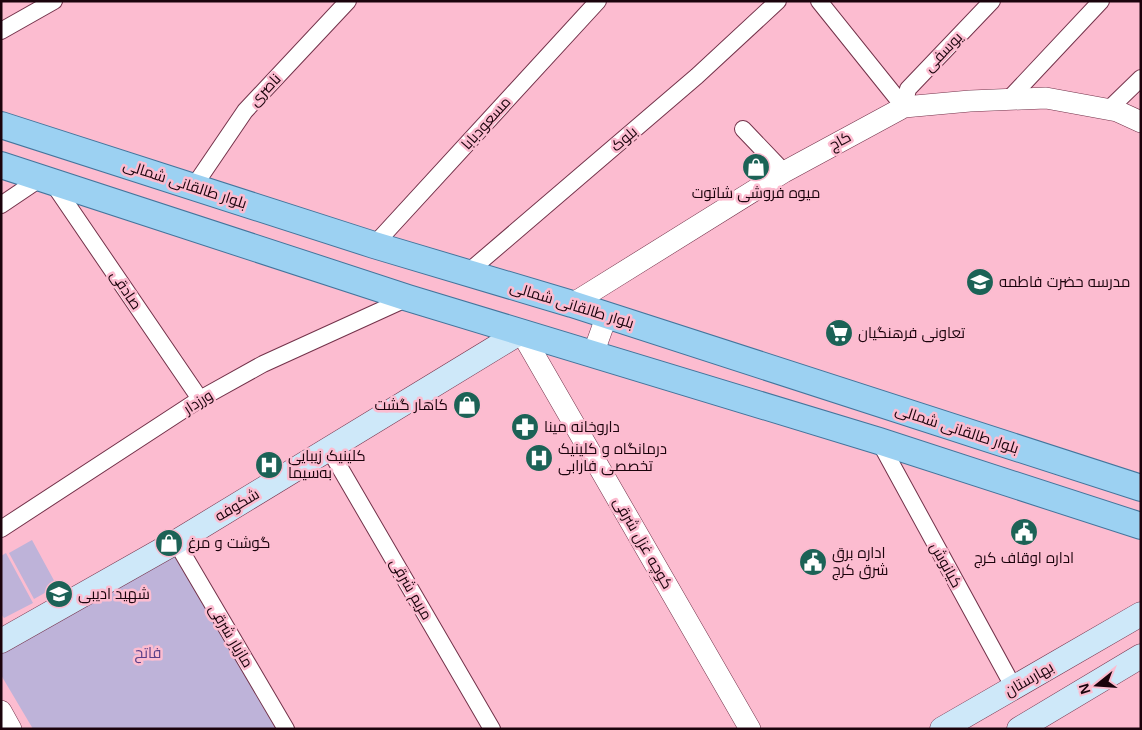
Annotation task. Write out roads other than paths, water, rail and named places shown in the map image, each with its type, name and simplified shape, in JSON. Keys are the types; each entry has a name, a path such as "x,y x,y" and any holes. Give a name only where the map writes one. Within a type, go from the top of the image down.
{"main road":[{"name":"بلوار طالقانی شمالی","path":"1,125 374,245 607,315 1141,488"},
{"path":"1,165 408,298 879,441 1141,526"},
{"name":"شکوفه","path":"1,641 176,542 521,332"},
{"name":"بهارستان","path":"942,729 1141,614"},
{"path":"1019,729 1141,656"}],"street":[{"path":"1,31 54,1"},
{"name":"ناصری","path":"194,186 245,111 348,1"},
{"name":"مسعودبابا","path":"374,245 598,1"},
{"name":"بلوک","path":"467,273 697,76 778,1"},
{"path":"819,1 904,107"},
{"name":"یوسفی","path":"904,107 908,89 992,1"},
{"path":"1009,99 1101,1"},
{"path":"1108,110 1141,78"},
{"name":"کاج","path":"572,304 784,172 904,107 970,101 1046,98 1117,111 1141,122"},
{"path":"743,130 784,172"},
{"path":"1,205 46,180"},
{"name":"صادقی","path":"46,180 200,399"},
{"name":"ورزدار","path":"1,529 200,399 263,364 408,298"},
{"path":"593,354 607,315"},
{"name":"کوچه غزل شرقی","path":"521,332 750,729"},
{"name":"کیانوش","path":"879,441 1014,688"},
{"name":"مریم شرقی","path":"329,449 492,729"},
{"name":"مازیار شرقی","path":"176,542 286,729"},
{"path":"1,711 11,729"}],"place":[{"name":"میوه فروشی شاتوت","path":"756,167"},
{"name":"مدرسه حضرت فاطمه","path":"980,282"},
{"name":"تعاونی فرهنگیان","path":"839,333"},
{"name":"کاهار گشت","path":"467,405"},
{"name":"داروخانه مینا","path":"525,427"},
{"name":"درمانگاه و کلینیک تخصصی فارابی","path":"539,458"},
{"name":"کلینیک زیبایی به‌سیما","path":"269,465"},
{"name":"اداره اوقاف کرج","path":"1024,532"},
{"name":"گوشت و مرغ","path":"169,543"},
{"name":"اداره برق شرق کرج","path":"813,562"},
{"name":"شهید ادیبی","path":"59,594"}],"park label":[{"name":"فاتح","path":"148,653"}]}
